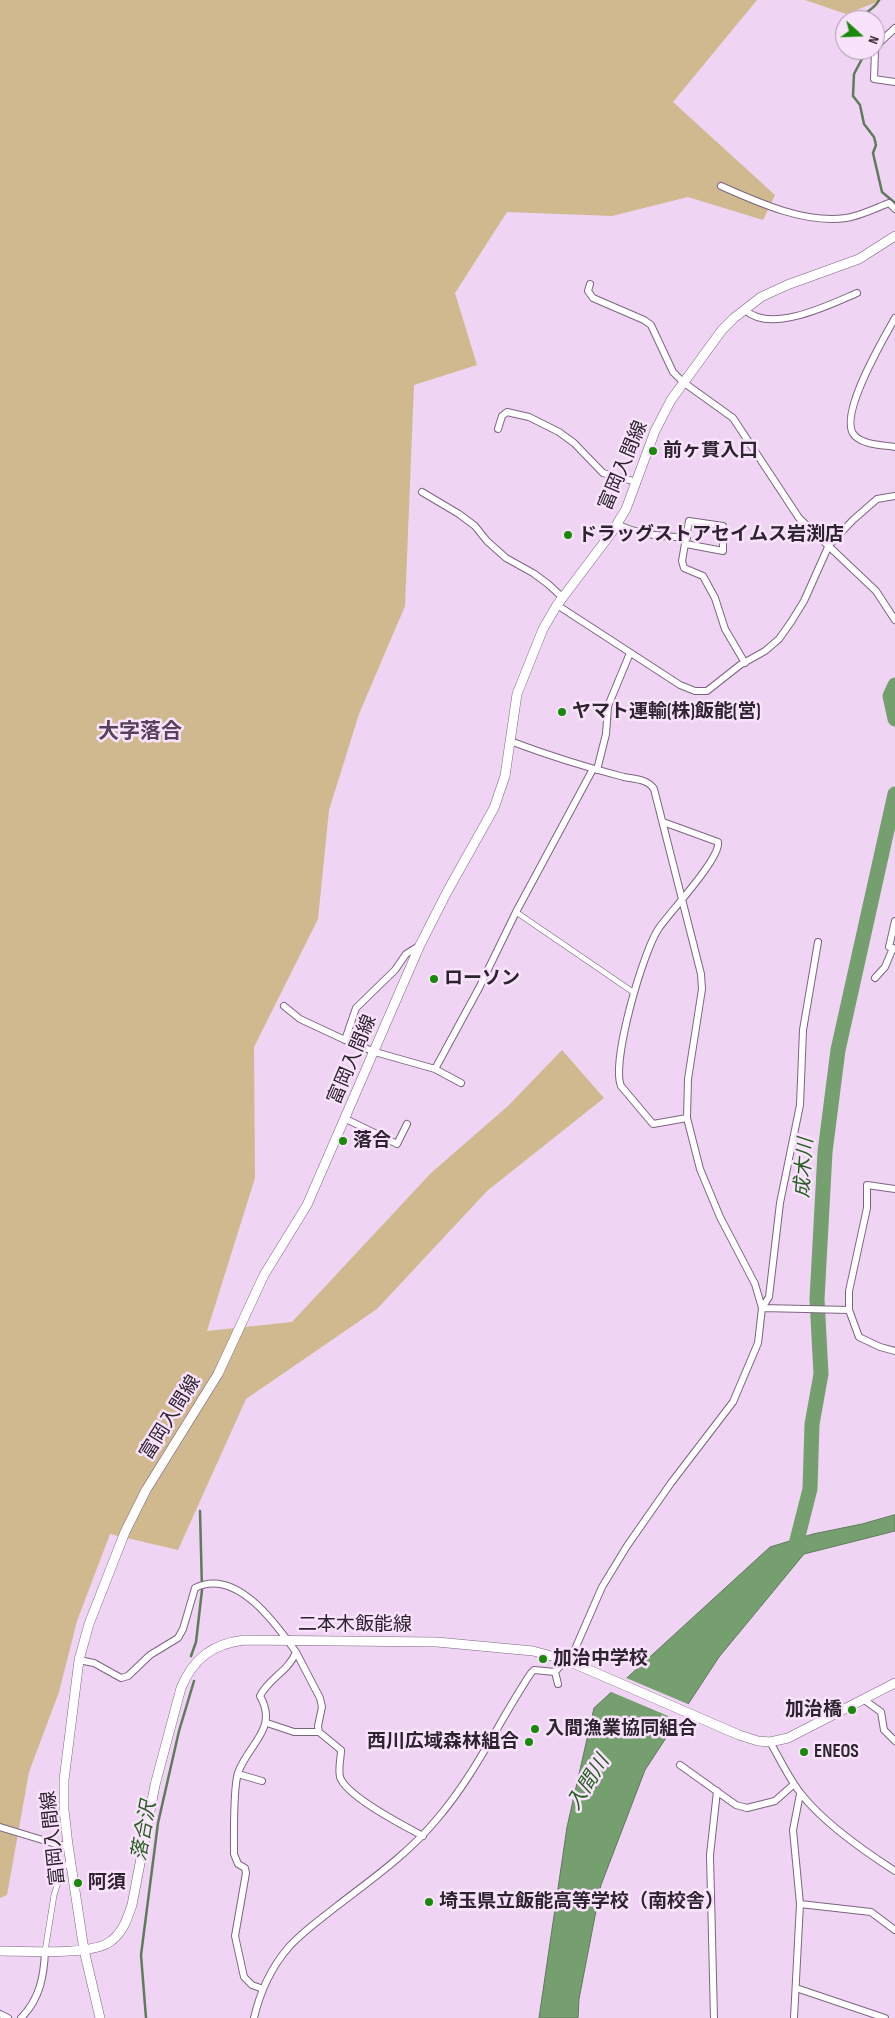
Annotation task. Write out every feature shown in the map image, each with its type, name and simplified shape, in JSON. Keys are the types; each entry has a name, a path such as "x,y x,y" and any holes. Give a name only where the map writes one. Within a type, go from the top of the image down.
{"main road":[{"name":"富岡入間線","path":"100,2018 84,1950 64,1810 64,1780 79,1660 91,1618 125,1532 146,1490 218,1374 264,1275 307,1205 420,945 494,808 505,776 517,694 543,630 559,601 617,524 632,497 655,430 683,382 722,330 744,310 774,291 859,259 895,236"},
{"name":"二本木飯能線","path":"0,1951 84,1950 109,1943 118,1935 125,1924 132,1905 160,1766 175,1707 184,1681 191,1668 205,1654 230,1643 244,1640 464,1644 533,1651 566,1660 702,1721 747,1738 770,1742 788,1738 804,1731 895,1683"}],"street":[{"path":"885,38 895,28"},
{"path":"875,60 874,79 895,82"},
{"path":"721,186 759,203 809,216 846,218 889,203 895,209"},
{"path":"590,284 588,291 593,298 644,320 651,325 673,372 683,382 733,418 799,518 876,592 895,620"},
{"path":"744,310 752,316 768,318 804,316 857,293"},
{"path":"895,318 871,360 851,414 850,429 853,435 860,441 895,447"},
{"path":"498,429 502,416 507,412 529,417 559,432 574,443 603,473 637,482"},
{"path":"422,492 475,526 487,541 506,558 548,584 559,601 630,653 680,685 695,691 707,691 744,663 765,651 779,639 804,601 829,545 877,499 895,496"},
{"path":"617,524 625,528 686,541 723,551 723,526 689,521 686,541 682,561 684,568 704,576 715,598 725,629 744,663"},
{"path":"435,1069 479,988 516,912 595,770 606,734 608,706 630,653"},
{"path":"510,741 595,770 651,784 656,795 701,974 702,989 688,1079 687,1118 700,1169 754,1284 762,1308 758,1343 733,1402 671,1483 623,1552 602,1587 575,1649 555,1672"},
{"path":"663,822 718,842 719,846 706,869 657,930 633,992 620,1054 618,1079 621,1086 653,1124 687,1118"},
{"path":"516,912 633,992"},
{"path":"876,978 885,967 894,949 889,948 895,921"},
{"path":"762,1308 769,1297 780,1203 800,1105 802,1030 818,942"},
{"path":"345,1040 356,1008 395,970 406,954 420,945"},
{"path":"284,1006 300,1019 345,1040 375,1052 435,1069 461,1083"},
{"path":"346,1119 397,1144 406,1124"},
{"path":"895,1188 867,1185 867,1208 849,1291 849,1310 859,1337 880,1347 895,1351"},
{"path":"762,1308 849,1310"},
{"path":"79,1660 94,1663 122,1678 128,1676 150,1655 178,1638 183,1629 195,1588 213,1583 230,1588 255,1601 296,1652 320,1698 322,1707 318,1726 319,1732"},
{"path":"263,1989 252,1985 244,1977 235,1936 246,1874 245,1868 238,1864 234,1854 238,1774 245,1758 255,1746 261,1731 267,1723 266,1706 260,1696 265,1686 293,1661 296,1652"},
{"path":"254,2018 263,1989 279,1959 299,1937 390,1865 423,1836 463,1785 531,1672 534,1670 555,1672"},
{"path":"555,1672 558,1684"},
{"path":"863,1699 881,1712 884,1730 895,1740"},
{"path":"267,1723 294,1732 319,1732 342,1750 339,1769 341,1779 346,1785 367,1804 423,1836"},
{"path":"770,1742 800,1794 820,1816 895,1871"},
{"path":"680,1765 736,1804 747,1808 775,1800 794,1784"},
{"path":"238,1774 262,1781"},
{"path":"714,2018 710,1855 717,1791"},
{"path":"794,2018 800,1904 793,1830 800,1794"},
{"path":"0,1827 59,1845 68,1844"},
{"path":"22,2018 33,2004 40,1988 45,1966 45,1951 54,1895 63,1867 71,1862"},
{"path":"800,1904 872,1912 895,1930"},
{"path":"796,1988 885,2018"},
{"path":"0,2014 8,2018"}],"shaded area":[{"path":"0,0 757,0 673,102 775,195 763,220 688,197 612,216 507,212 455,293 477,365 414,385 405,606 359,714 329,810 318,919 254,1047 255,1178 207,1331 292,1322 431,1173 508,1106 562,1050 604,1098 487,1191 377,1309 246,1399 178,1550 110,1534 77,1621 59,1692 29,1772 7,1895 0,1898"},
{"path":"805,0 882,0 856,10 835,10"}],"water":[{"name":"入間川","path":"895,1515 895,1531 804,1554 719,1657 645,1770 601,1885 579,1999 578,2018 539,2018 567,1827 594,1708 770,1547 813,1534"}],"pier":[{"path":"624,1677 690,1705 680,1721 609,1691"}],"waterway":[{"path":"870,10 879,0"},
{"path":"861,60 854,74 853,96 860,105 864,124 874,137 876,145 873,153 882,192 895,203"},
{"name":"成木川","path":"895,685 890,696 895,719"},
{"name":"成木川","path":"795,1548 810,1489 812,1424 821,1374 817,1299 825,1152 838,1050 895,794"},
{"name":"落合沢","path":"191,1656 196,1642 202,1590 200,1511"},
{"name":"落合沢","path":"146,2018 141,1955 158,1823 179,1731 194,1681"}],"place":[{"name":"前ヶ貫入口","path":"653,451"},
{"name":"ドラッグストアセイムス岩渕店","path":"568,535"},
{"name":"ヤマト運輸(株)飯能(営)","path":"562,712"},
{"name":"ローソン","path":"434,979"},
{"name":"落合","path":"343,1141"},
{"name":"加治中学校","path":"543,1659"},
{"name":"加治橋","path":"852,1710"},
{"name":"入間漁業協同組合","path":"535,1729"},
{"name":"西川広域森林組合","path":"529,1742"},
{"name":"ENEOS","path":"804,1752"},
{"name":"阿須","path":"78,1883"},
{"name":"埼玉県立飯能高等学校（南校舎）","path":"429,1902"}],"district":[{"name":"大字落合","path":"140,733"}]}
